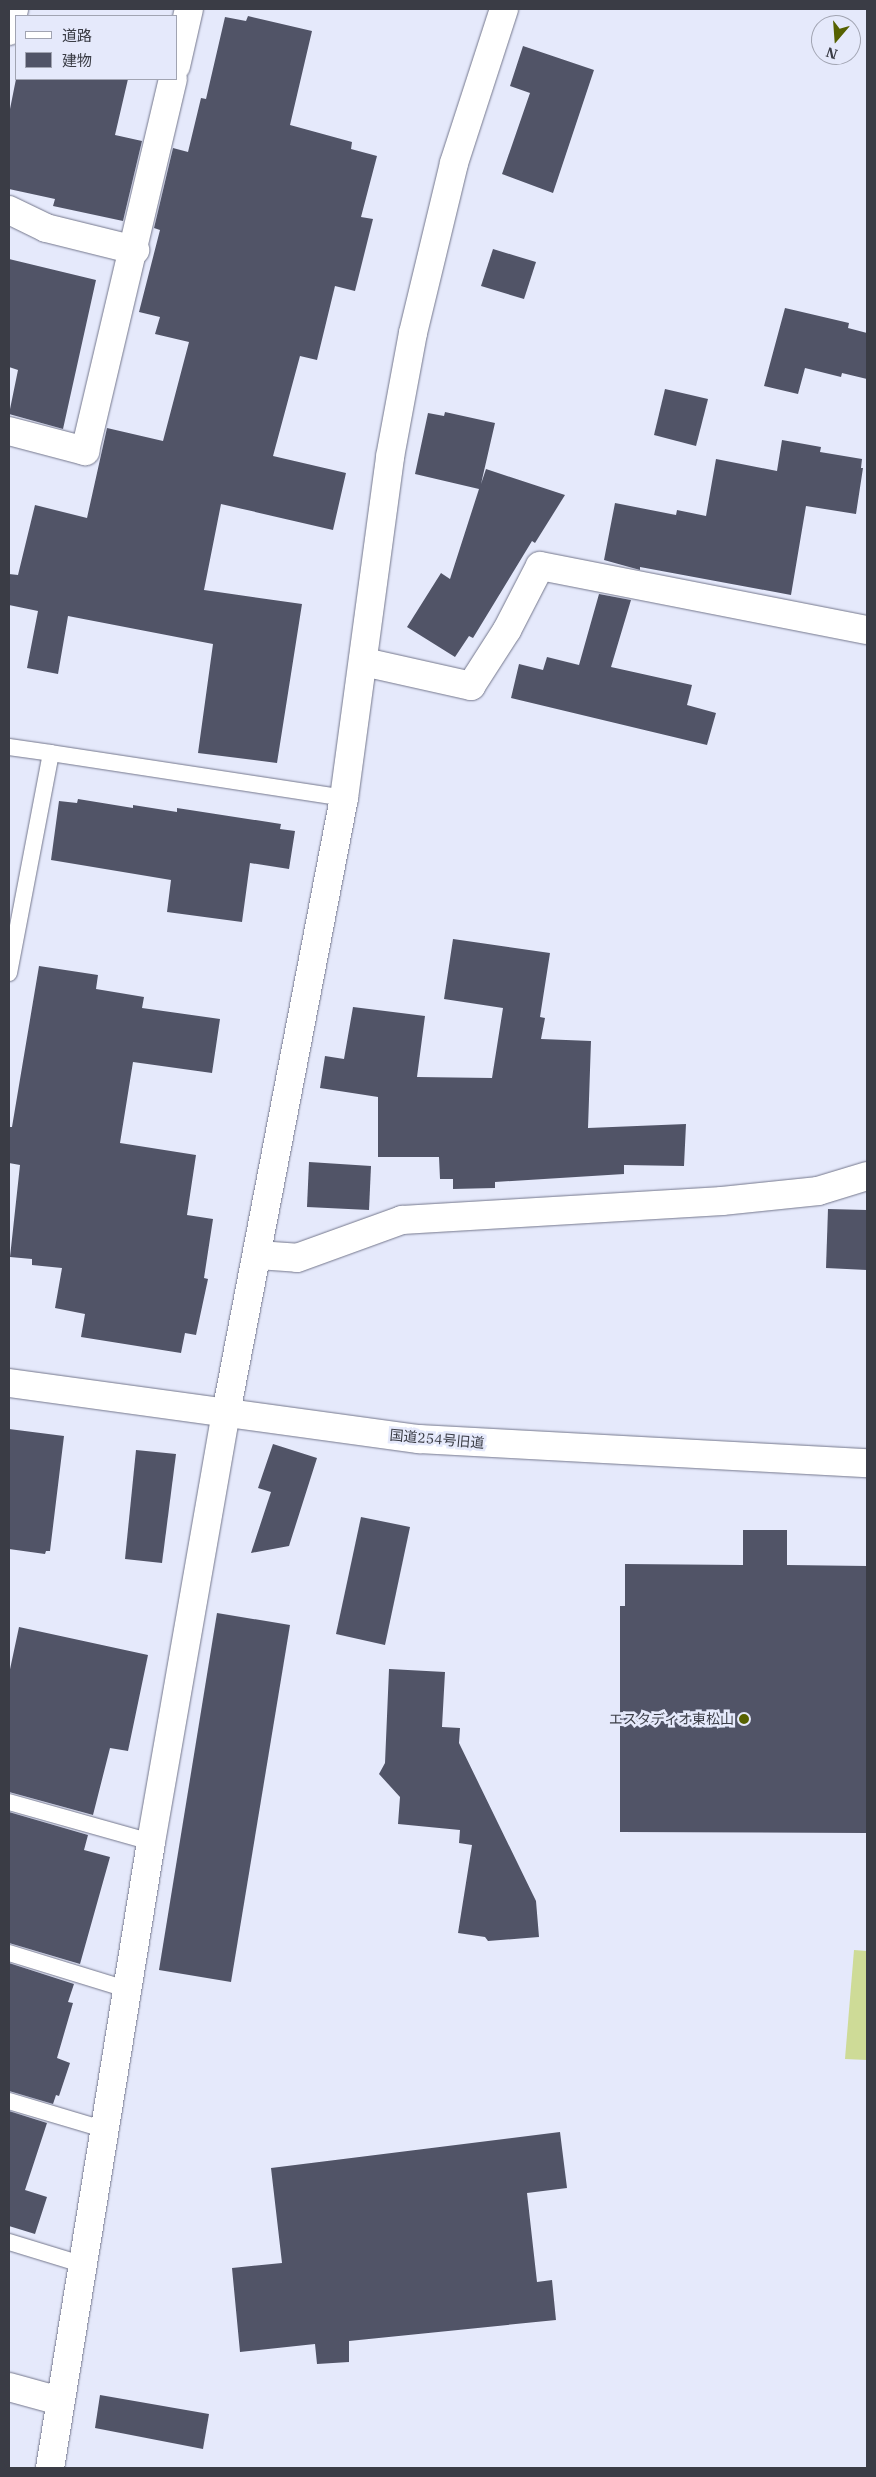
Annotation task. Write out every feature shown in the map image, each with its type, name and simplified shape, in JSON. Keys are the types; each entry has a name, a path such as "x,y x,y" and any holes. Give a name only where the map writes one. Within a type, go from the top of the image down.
{"street":[{"path":"9,31 14,9"},
{"path":"178,57 189,9"},
{"path":"50,2468 130,1990 151,1842 226,1413 258,1255 344,798 364,662 390,457 413,333 454,163 504,9"},
{"path":"9,431 85,451 135,250 173,80"},
{"path":"9,210 46,228 135,250"},
{"path":"364,662 471,686 507,630 540,566 867,630"},
{"path":"258,1255 296,1258 402,1220 722,1201 818,1191 867,1176"},
{"name":"国道254号旧道","path":"9,1383 419,1439 867,1463"},
{"path":"9,2387 60,2401"}],"lane":[{"path":"9,747 344,798"},
{"path":"9,973 52,753"},
{"path":"9,1802 151,1842"},
{"path":"9,1953 130,1990"},
{"path":"9,2101 106,2130"},
{"path":"9,2242 84,2265"}],"green space":[{"path":"854,1950 867,1951 867,2060 845,2059"}],"building":[{"path":"248,16 312,31 290,125 352,142 351,149 377,156 361,217 373,219 355,291 335,286 317,360 300,356 273,456 346,473 333,530 221,504 204,590 302,604 277,763 198,753 213,644 68,616 58,674 27,668 38,611 9,605 9,574 18,575 35,505 87,518 107,428 163,441 189,342 155,334 160,317 139,312 160,230 154,228 173,148 188,152 201,98 206,99 225,17 246,21"},
{"path":"523,46 594,70 553,193 502,174 530,93 510,86"},
{"path":"16,80 128,80 115,135 142,141 123,221 53,206 55,199 9,189 9,114"},
{"path":"493,249 536,262 524,299 481,286"},
{"path":"9,259 96,280 63,429 9,414 18,370 9,367"},
{"path":"785,308 849,323 848,328 867,333 867,379 842,373 841,377 805,368 798,394 764,386"},
{"path":"665,389 708,399 696,446 654,435"},
{"path":"445,412 495,423 481,484 486,469 565,495 535,543 532,541 473,638 469,636 455,657 407,627 441,573 450,579 479,489 415,474 428,413 444,416"},
{"path":"782,440 821,447 820,452 862,459 861,468 863,468 856,514 806,506 791,595 640,567 640,570 604,560 615,503 676,515 677,510 706,516 716,459 777,471"},
{"path":"599,594 631,600 611,667 692,685 687,705 716,713 707,745 511,698 519,664 543,670 547,657 579,665"},
{"path":"78,799 133,808 133,805 177,812 177,808 281,824 280,829 295,831 289,869 250,863 242,922 167,912 171,880 51,860 59,801 77,803"},
{"path":"453,939 550,953 540,1017 545,1018 541,1039 591,1041 588,1128 686,1124 684,1166 624,1165 624,1174 495,1182 495,1188 453,1189 453,1179 440,1179 439,1157 378,1157 378,1097 320,1088 325,1056 344,1059 353,1007 425,1016 417,1077 492,1078 503,1008 444,999"},
{"path":"39,966 98,975 96,989 144,997 142,1008 220,1019 212,1073 133,1062 120,1143 196,1155 187,1215 213,1219 204,1278 208,1279 196,1335 185,1333 181,1353 81,1337 85,1314 55,1308 62,1268 32,1265 32,1259 10,1257 20,1165 9,1163 9,1127 12,1127"},
{"path":"309,1162 371,1166 369,1210 307,1207"},
{"path":"828,1209 867,1210 867,1270 826,1268"},
{"path":"9,1429 64,1436 50,1551 46,1551 45,1554 9,1549"},
{"path":"273,1444 317,1458 289,1546 251,1553 271,1492 258,1488"},
{"path":"136,1450 176,1454 162,1563 125,1559"},
{"path":"361,1517 410,1527 385,1645 336,1634"},
{"name":"エスタディオ東松山","path":"743,1530 787,1530 787,1565 867,1566 867,1833 620,1832 620,1606 625,1606 625,1564 743,1565"},
{"path":"217,1613 290,1625 231,1982 159,1970"},
{"path":"19,1627 148,1655 128,1751 110,1748 93,1815 9,1792 9,1674"},
{"path":"389,1669 445,1672 442,1727 460,1728 459,1743 536,1901 539,1937 488,1941 485,1937 458,1933 472,1845 459,1843 460,1830 398,1824 400,1797 379,1774 385,1763"},
{"path":"9,1812 88,1835 84,1850 110,1857 80,1964 9,1943"},
{"path":"9,1963 74,1984 68,2002 73,2003 57,2058 70,2063 59,2096 56,2095 53,2104 9,2091"},
{"path":"9,2111 47,2123 25,2190 47,2197 35,2234 9,2226"},
{"path":"560,2132 567,2188 527,2193 537,2282 552,2280 556,2320 349,2341 349,2362 317,2364 315,2344 240,2352 232,2268 282,2263 271,2168"},
{"path":"100,2395 209,2414 203,2449 95,2428"}],"place":[{"name":"エスタディオ東松山","path":"744,1719"}]}
